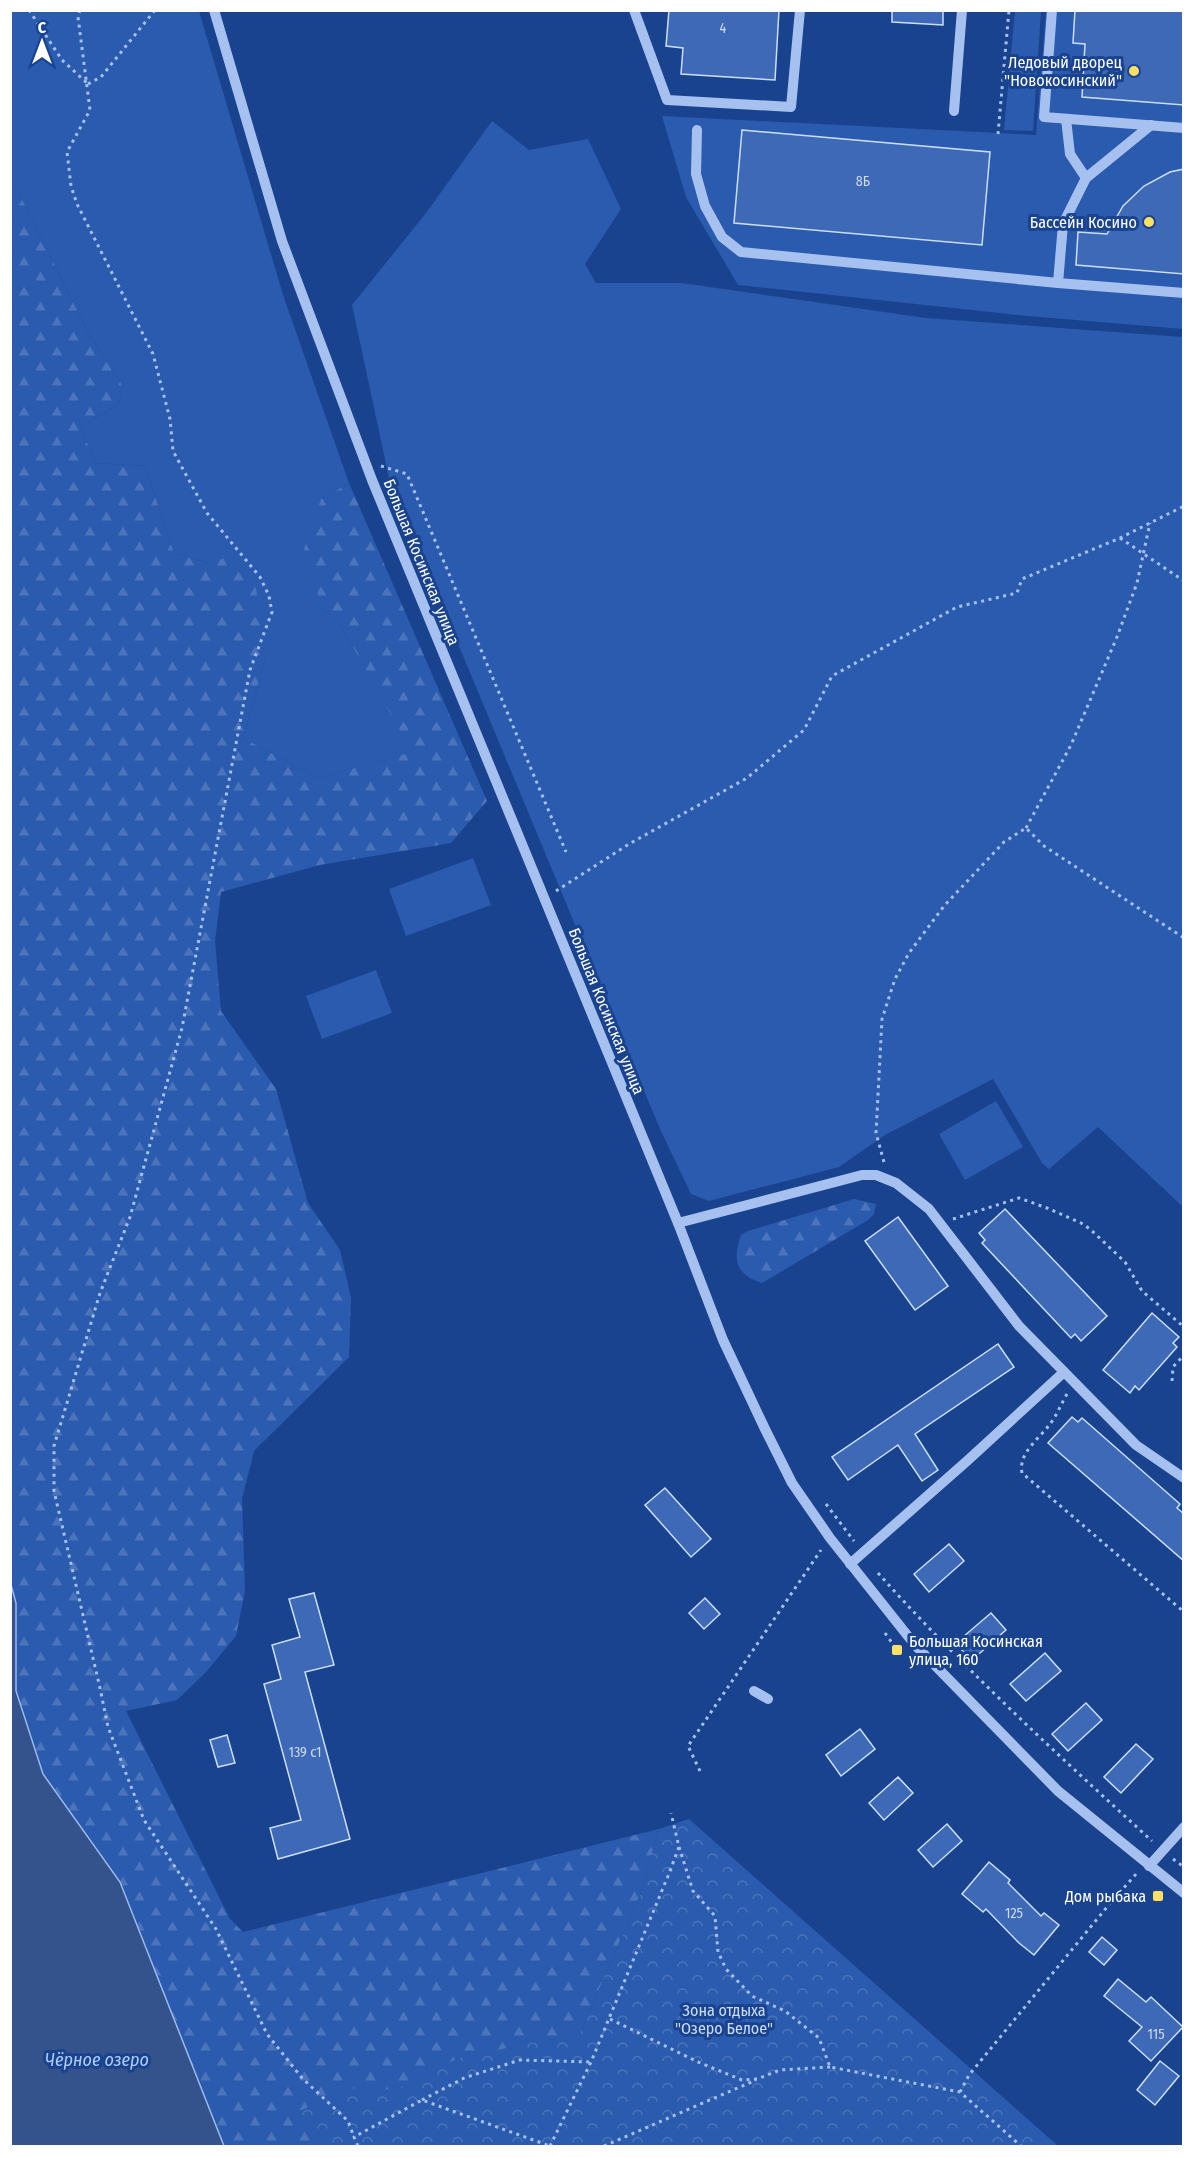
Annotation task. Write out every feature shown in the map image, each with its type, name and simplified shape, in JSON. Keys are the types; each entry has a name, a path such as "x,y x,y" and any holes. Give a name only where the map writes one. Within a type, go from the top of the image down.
{"street":[{"name":"Большая Косинская улица","path":"214,10 282,241 372,480 678,1223 723,1340 792,1483 830,1538 915,1645 1058,1791 1184,1893"},
{"path":"634,10 667,100 791,107 800,10"},
{"path":"954,111 962,10"},
{"path":"1052,10 1044,117 1184,128"},
{"path":"1066,119 1070,154 1086,178"},
{"path":"1058,283 1063,224 1086,178 1151,125"},
{"path":"697,130 696,174 705,206 722,237 741,252 1184,293"},
{"path":"678,1223 862,1175 876,1175 896,1183 929,1209 1019,1326 1073,1382 1136,1445 1184,1478"},
{"path":"850,1564 1064,1372"},
{"path":"754,1690 768,1699"},
{"path":"1148,1864 1184,1827"}],"path":[{"path":"29,10 62,60 88,84"},
{"path":"80,10 78,17 90,110 67,152 71,186 77,204 153,354 170,419 173,451 207,513 260,577 269,596 272,612 250,670 182,1028 130,1217 100,1293 54,1446 54,1491 108,1727 144,1820 216,1929 267,2034 302,2078 348,2121 358,2146"},
{"path":"88,84 101,77 155,10"},
{"path":"998,134 1009,10"},
{"path":"374,464 407,474 566,852"},
{"path":"544,898 629,844 747,778 804,730 832,676 957,608 1017,592 1022,579 1120,538 1184,506"},
{"path":"888,1180 876,1133 882,1019 895,980 909,953 944,906 1004,842 1026,828 1071,745 1112,648 1137,583 1150,523"},
{"path":"1120,538 1184,581"},
{"path":"1026,828 1044,846 1184,938"},
{"path":"940,1224 1019,1198 1047,1208 1090,1229 1125,1262 1142,1291 1184,1327"},
{"path":"1172,1381 1173,1367 1184,1355"},
{"path":"1073,1382 1051,1423 1024,1456 1021,1465 1022,1473 1184,1612"},
{"path":"826,1504 862,1553 924,1624 1063,1759 1163,1851 1184,1867"},
{"path":"700,1771 688,1746 821,1550"},
{"path":"672,1813 679,1847 693,1891 715,1916 718,1952 726,1969 752,1996 784,2011 819,2038 830,2067"},
{"path":"422,2100 550,2146 591,2062 679,1847"},
{"path":"960,2092 969,2075 1107,1907 1148,1864"},
{"path":"609,2019 698,2062 742,2080 757,2079"},
{"path":"354,2136 464,2078 520,2060 591,2062"},
{"path":"604,2146 780,2070 830,2067 960,2092 1021,2146"}],"green space":[{"path":"11,11 199,11 283,295 349,483 321,499 322,608 341,626 413,752 318,778 243,738 267,652 213,564 174,553 145,466 95,463 81,427 119,404 122,385 89,334 18,191 11,194"},
{"path":"1015,11 1041,11 1033,131 1004,130"},
{"path":"1046,11 1183,11 1183,329 1028,316 738,285 686,197 662,116 1036,135"},
{"path":"492,121 529,150 588,139 621,209 585,264 596,283 681,283 926,318 1183,337 1183,1207 1098,1127 1049,1169 1042,1163 993,1079 885,1135 839,1167 709,1201 691,1194 660,1129 389,478 352,305 426,213"},
{"path":"18,191 89,334 122,385 119,404 81,427 95,463 145,466 174,553 213,564 230,554 253,572 267,652 243,738 318,778 412,752 341,626 322,608 304,549 321,499 349,483 487,801 451,843 320,865 221,892 215,941 221,1011 276,1089 308,1203 340,1250 351,1298 349,1357 254,1451 242,1499 245,1591 236,1636 206,1672 177,1700 126,1711 230,1919 243,1932 659,1829 640,1895 580,2033 517,2146 224,2146 120,1882 43,1774 16,1691 16,1603 10,1581 10,194"},
{"path":"473,858 491,905 406,936 389,889"},
{"path":"376,970 392,1013 322,1039 306,996"},
{"path":"996,1101 1023,1147 965,1180 939,1134"},
{"path":"854,1199 876,1204 874,1214 868,1220 762,1283 746,1275 738,1265 738,1244 741,1235 748,1231"},
{"name":"Зона отдыха \"Озеро Белое\"","path":"689,1819 1058,2146 319,2146 299,2111 355,2088 396,2090 458,2058 580,2033 640,1895 659,1829"}],"water":[{"name":"Чёрное озеро","path":"10,1581 16,1603 16,1691 43,1774 120,1882 224,2146 11,2146"}],"building":[{"path":"669,10 779,10 775,80 681,74 683,48 666,46"},
{"path":"892,10 943,10 943,25 892,22"},
{"name":"Ледовый дворец \"Новокосинский\"","path":"1075,10 1184,10 1184,105 1082,97 1085,44 1073,43"},
{"path":"742,130 990,152 982,245 734,223"},
{"name":"Бассейн Косино","path":"1184,169 1184,274 1076,265 1078,232 1107,234 1123,206 1144,186 1170,172"},
{"path":"1005,1209 1107,1316 1081,1341 1075,1334 1071,1338 982,1243 985,1240 979,1233"},
{"path":"898,1217 948,1286 915,1310 865,1241"},
{"path":"1152,1313 1179,1337 1173,1343 1177,1347 1139,1390 1135,1386 1130,1393 1103,1370"},
{"path":"998,1344 1014,1367 915,1434 938,1470 922,1481 898,1445 848,1480 832,1457"},
{"path":"1072,1417 1078,1422 1082,1418 1180,1504 1177,1508 1184,1514 1184,1561 1048,1443"},
{"path":"665,1488 711,1539 691,1557 645,1505"},
{"path":"949,1544 964,1561 929,1592 914,1574"},
{"path":"314,1593 334,1665 305,1672 350,1839 278,1859 270,1828 301,1820 264,1684 281,1679 272,1645 300,1637 289,1599"},
{"path":"705,1598 720,1614 704,1629 689,1613"},
{"path":"991,1613 1006,1630 971,1661 956,1643"},
{"path":"1045,1653 1061,1671 1026,1701 1010,1684"},
{"path":"1086,1703 1102,1720 1068,1751 1052,1734"},
{"path":"860,1729 875,1749 841,1776 826,1755"},
{"path":"227,1735 235,1763 218,1767 210,1740"},
{"path":"1136,1744 1153,1759 1121,1793 1104,1777"},
{"path":"898,1777 913,1793 884,1820 869,1803"},
{"path":"947,1824 962,1841 933,1867 918,1850"},
{"path":"989,1862 1010,1880 1008,1883 1041,1916 1044,1913 1059,1925 1034,1955 986,1909 983,1912 962,1894"},
{"path":"1102,1937 1117,1950 1104,1965 1089,1952"},
{"path":"1118,1979 1146,2002 1151,1997 1183,2027 1151,2061 1129,2041 1142,2027 1104,1996"},
{"path":"1160,2061 1179,2076 1155,2105 1137,2090"}],"place":[{"name":"Ледовый дворец \"Новокосинский\"","path":"1134,71"},
{"name":"Бассейн Косино","path":"1149,222"},
{"name":"Большая Косинская улица, 160","path":"897,1650"},
{"name":"Дом рыбака","path":"1158,1896"}]}
